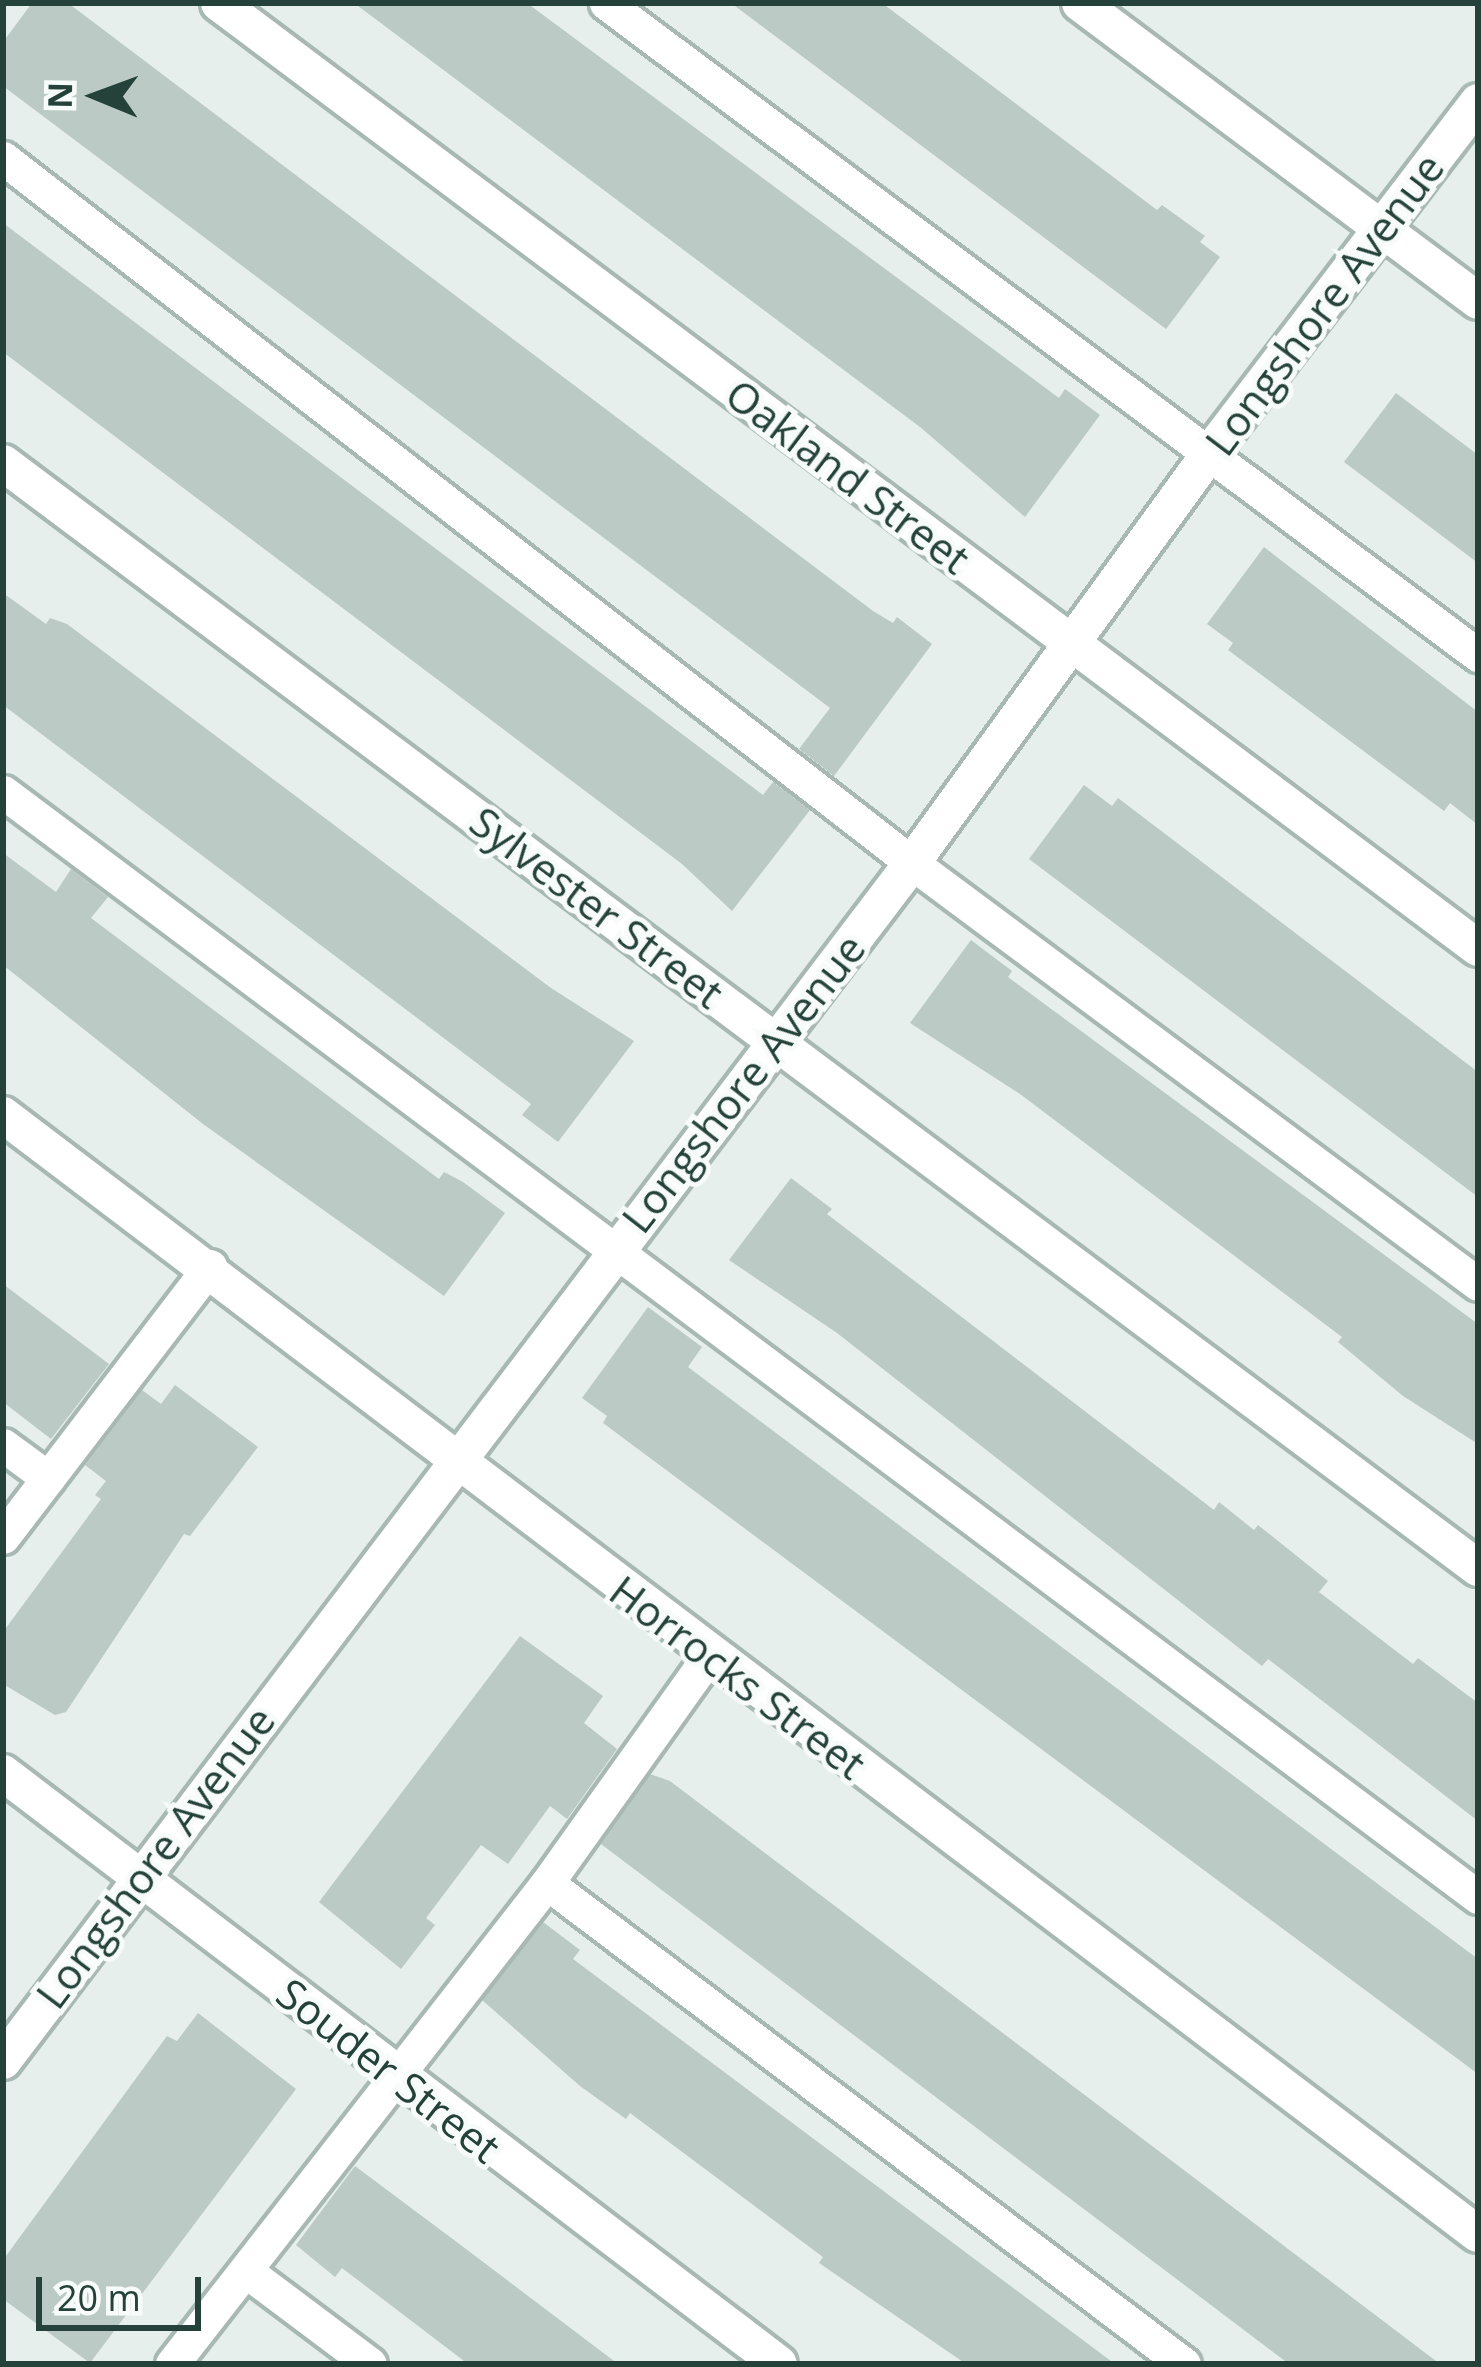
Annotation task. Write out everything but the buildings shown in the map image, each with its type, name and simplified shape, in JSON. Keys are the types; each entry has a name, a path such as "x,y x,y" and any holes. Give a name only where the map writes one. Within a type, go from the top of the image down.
{"street":[{"name":"Oakland Street","path":"219,3 1478,948"},
{"path":"1101,9 1478,301"},
{"name":"Longshore Avenue","path":"3,2061 138,1876 912,863 1208,454 1478,102"},
{"name":"Sylvester Street","path":"3,463 1478,1568"},
{"name":"Horrocks Street","path":"3,1115 210,1266 454,1465 1478,2234"},
{"name":"Souder Street","path":"3,1773 398,2079 778,2364"}],"lane":[{"path":"606,3 1478,655"},
{"path":"3,158 912,863 1478,1285"},
{"path":"3,792 1478,1898"},
{"path":"3,1537 210,1266"},
{"path":"3,1445 48,1478"},
{"path":"172,2364 547,1883 710,1656"},
{"path":"547,1883 1184,2364"},
{"path":"246,2272 370,2364"}]}
